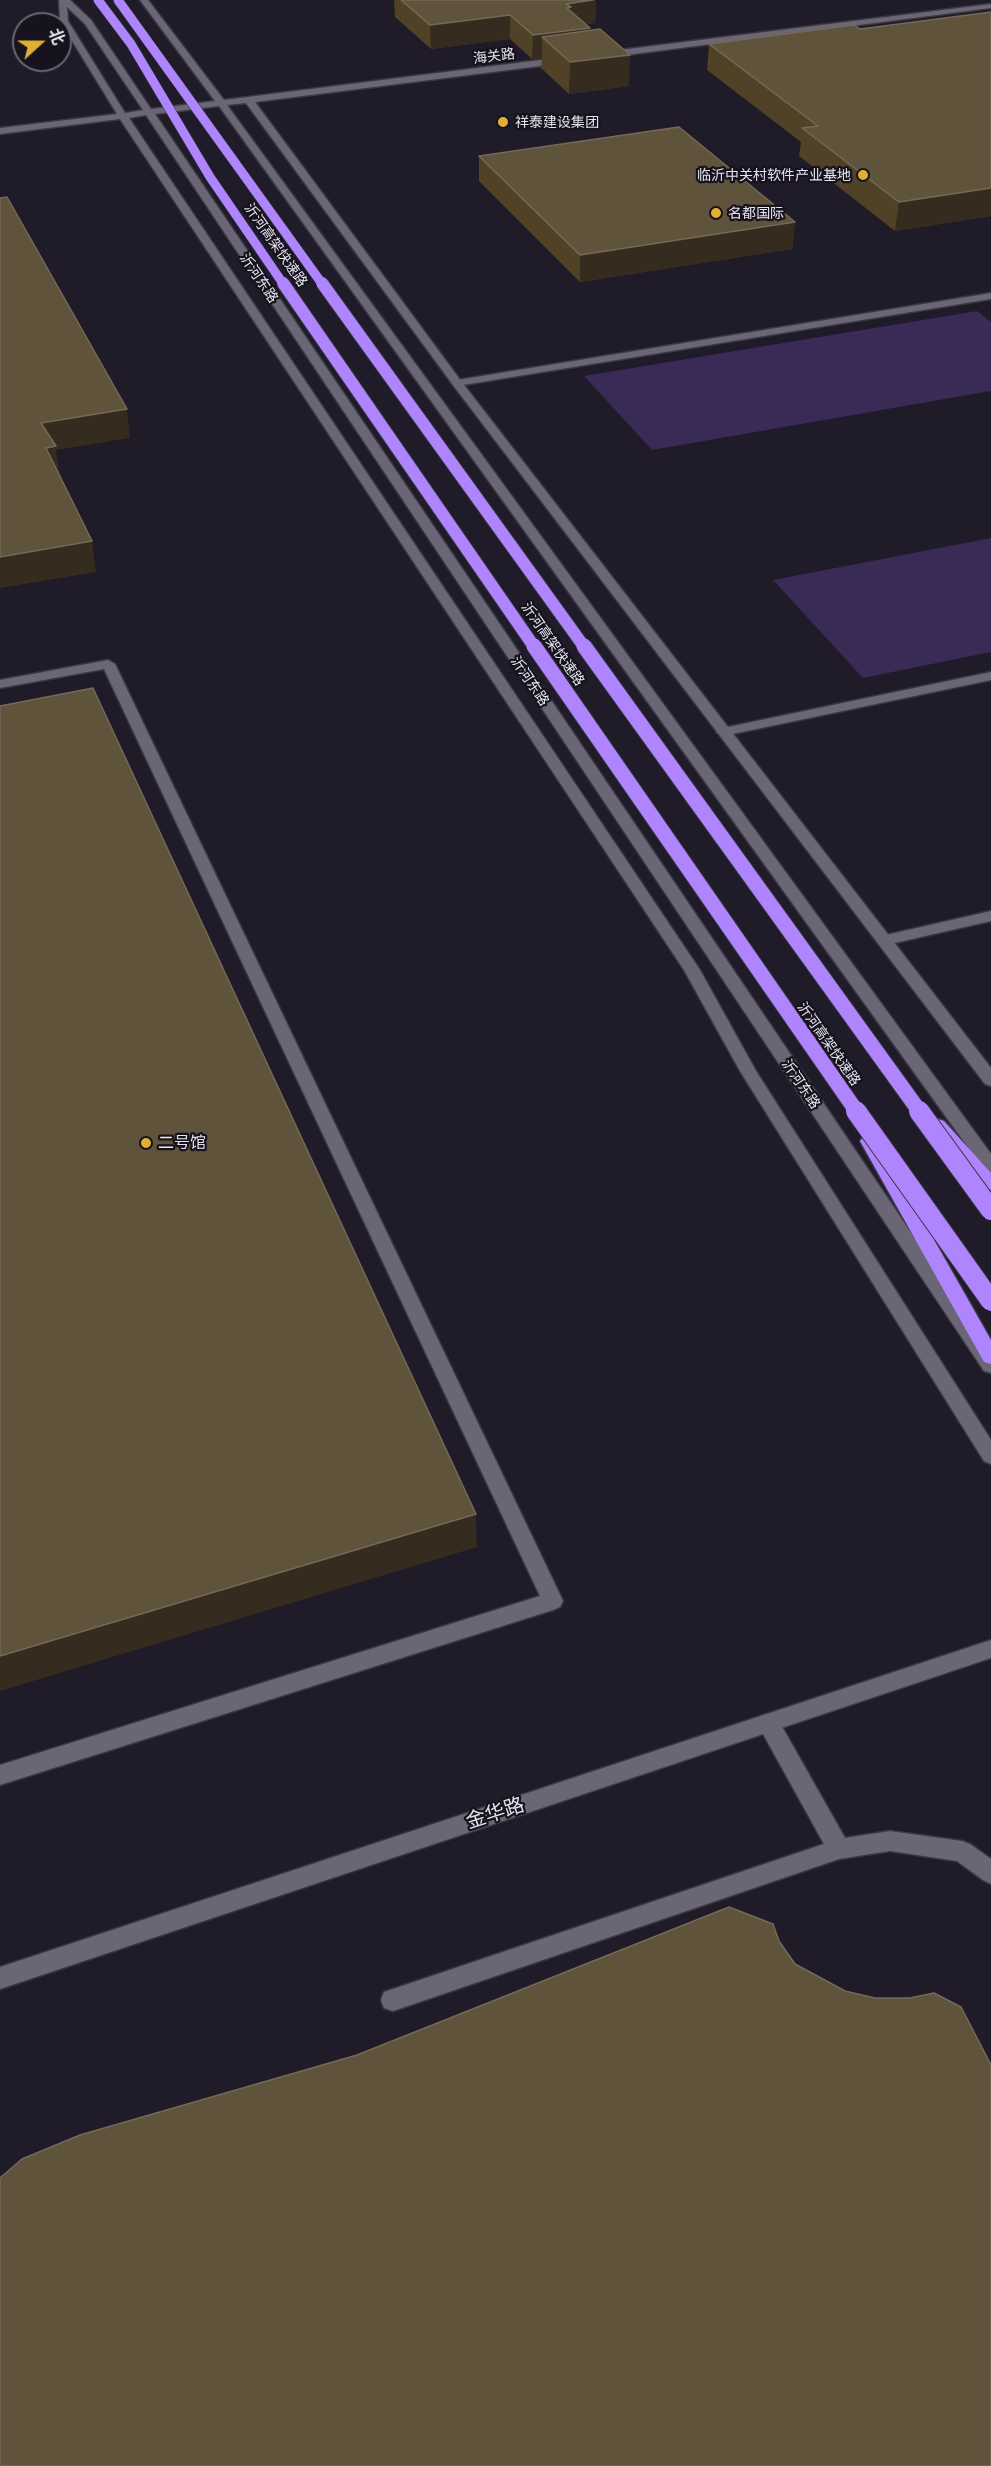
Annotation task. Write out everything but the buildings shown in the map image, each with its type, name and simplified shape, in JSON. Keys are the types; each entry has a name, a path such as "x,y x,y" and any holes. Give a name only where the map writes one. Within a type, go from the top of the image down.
{"highway":[{"name":"沂河高架快速路","path":"98,0 131,44 210,177 832,1077 991,1301"},
{"name":"沂河高架快速路","path":"118,0 991,1210"},
{"path":"889,1069 991,1184"},
{"path":"832,1077 991,1357"}],"main road":[{"name":"沂河东路","path":"64,0 88,22 991,1366"},
{"path":"64,0 64,21 123,116 692,970 748,1071 991,1456"},
{"path":"144,0 222,104 991,1167"},
{"path":"590,57 991,6"},
{"name":"海关路","path":"0,131 579,58"},
{"path":"249,100 457,383 991,1080"},
{"path":"457,383 991,296"},
{"path":"0,684 108,664 553,1601 0,1775"},
{"path":"723,732 991,676"},
{"path":"652,862 657,918"},
{"path":"886,940 991,916"},
{"name":"金华路","path":"0,1978 991,1649"},
{"path":"768,1723 839,1849"},
{"path":"393,2000 839,1849 890,1841 962,1851 991,1873"}],"shaded area":[{"path":"977,311 991,322 991,391 652,450 584,376"},
{"path":"991,538 991,652 863,678 773,580"}],"place":[{"name":"祥泰建设集团","path":"503,122"},
{"name":"临沂中关村软件产业基地","path":"863,175"},
{"name":"名都国际","path":"716,213"},
{"name":"二号馆","path":"146,1143"}]}
